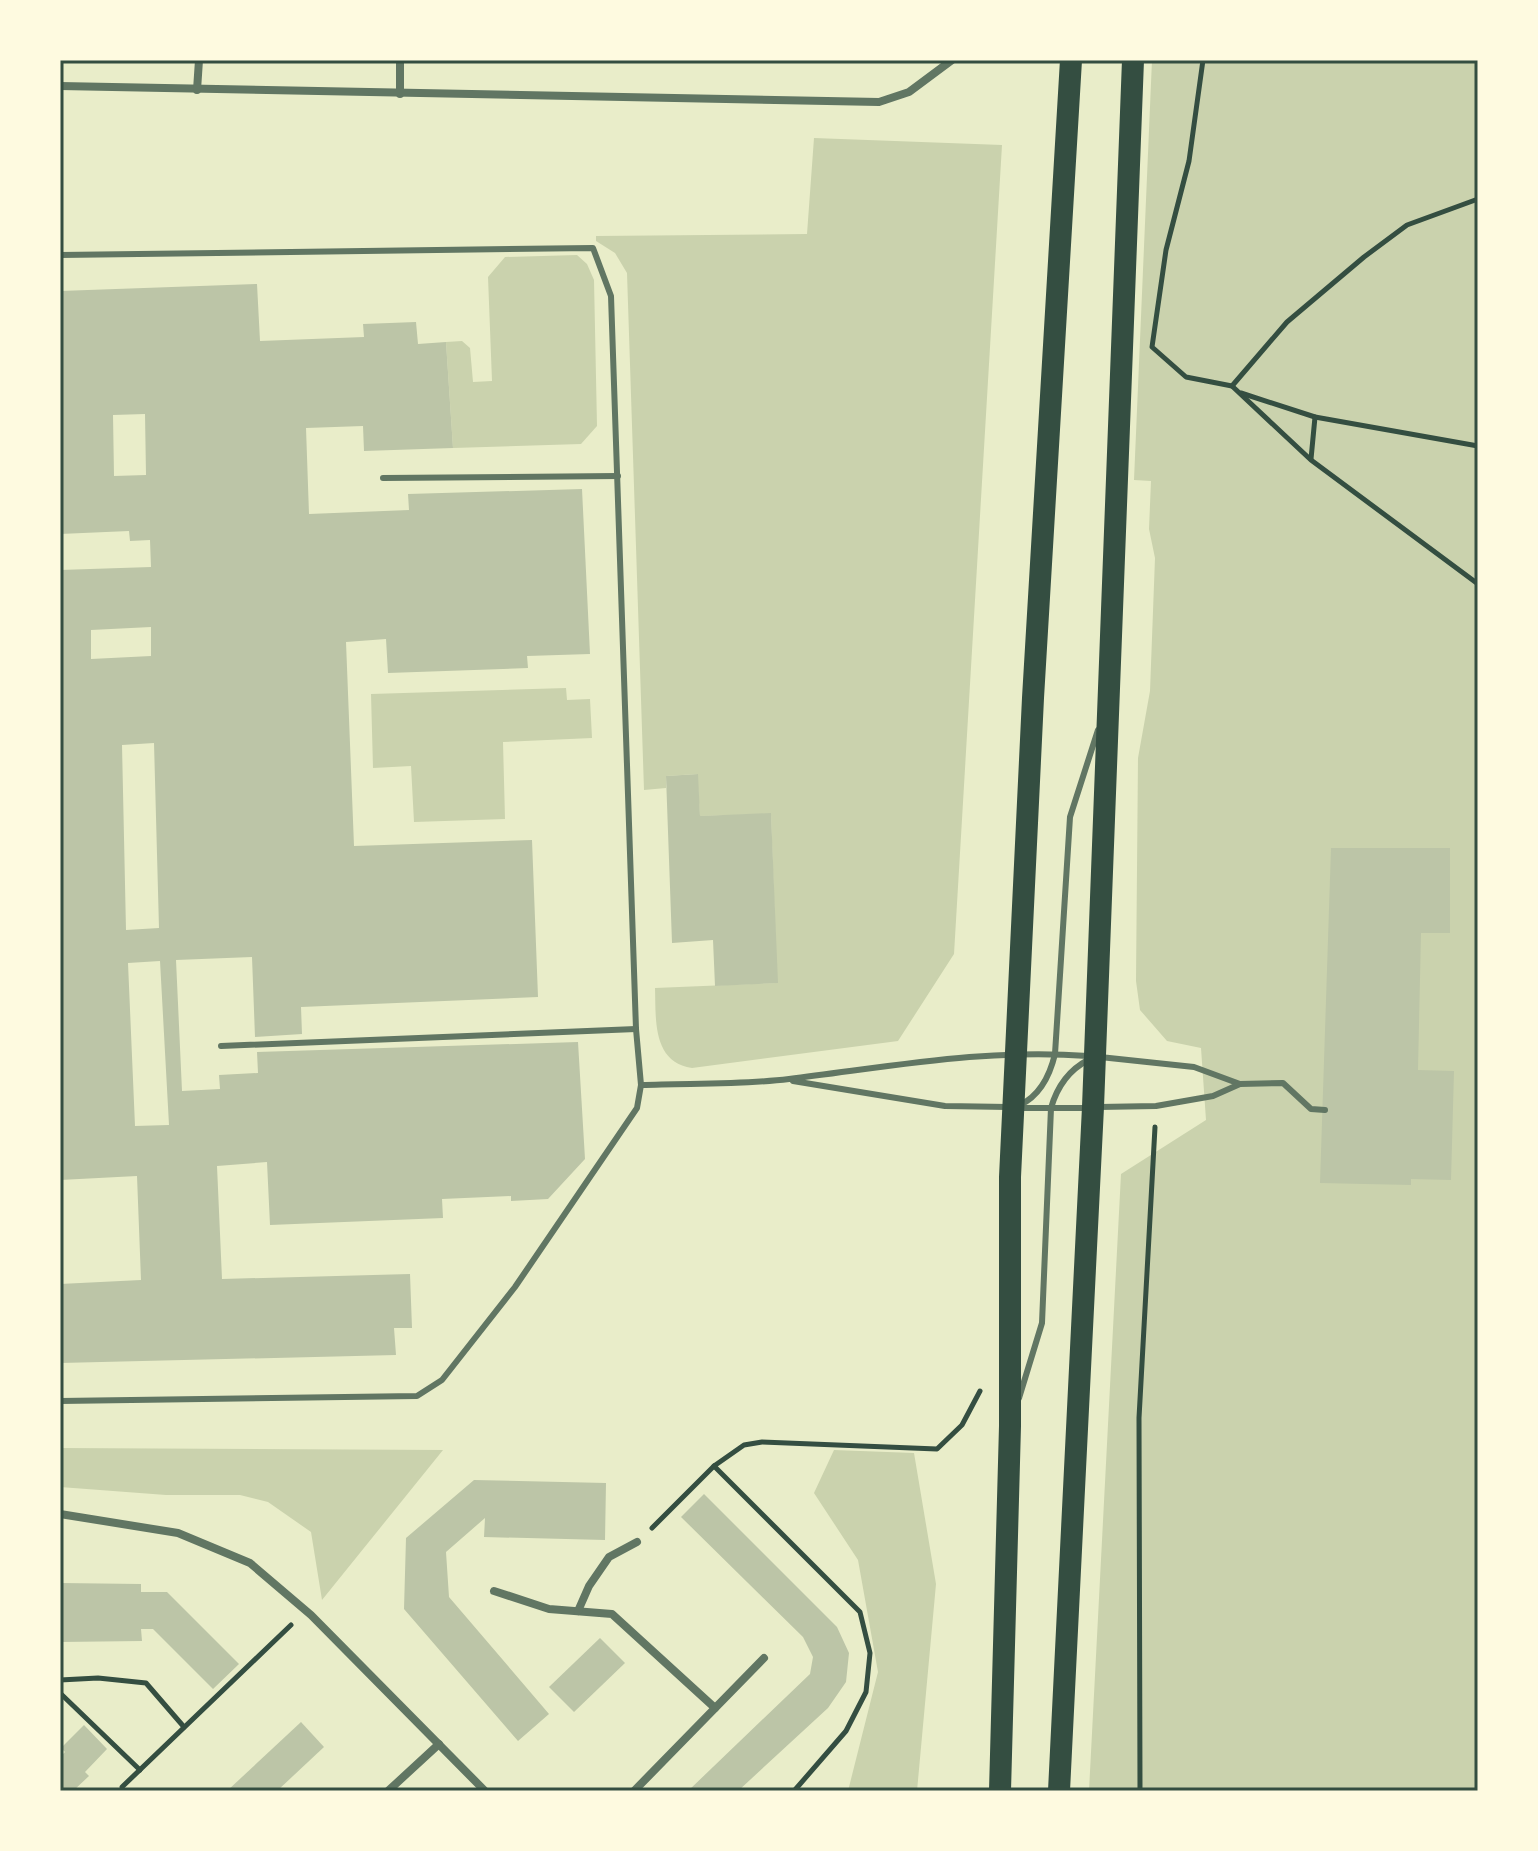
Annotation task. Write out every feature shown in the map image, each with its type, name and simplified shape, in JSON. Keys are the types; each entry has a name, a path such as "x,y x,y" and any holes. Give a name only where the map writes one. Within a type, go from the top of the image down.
{"highway":[{"path":"1000,1791 1010,1426 1010,1177 1033,698 1071,60"},
{"path":"1059,1791 1093,1107 1133,60"}],"street":[{"path":"197,90 199,60"},
{"path":"400,60 400,94"},
{"path":"60,86 879,102 909,92 952,60"},
{"path":"60,1514 178,1533 250,1563 306,1611 485,1791"},
{"path":"578,1611 589,1586 609,1557 637,1542"},
{"path":"494,1591 549,1609 612,1614 715,1708"},
{"path":"634,1791 764,1658"},
{"path":"388,1791 439,1744"}],"lane":[{"path":"60,255 593,248 611,296 636,1029 641,1085 637,1108 515,1287 442,1380 417,1396 60,1401"},
{"path":"383,478 618,476"},
{"path":"1013,1108 1038,1092 1047,1080 1055,1054 1070,817 1109,696"},
{"path":"221,1046 636,1029"},
{"path":"641,1085 786,1079 901,1063 1017,1053 1055,1054 1194,1067 1240,1084 1283,1083 1311,1109 1325,1110"},
{"path":"1010,1426 1042,1323 1051,1108 1055,1093 1064,1080 1085,1061 1095,1057"},
{"path":"786,1079 945,1106 1013,1108 1156,1106 1213,1096 1240,1084"}],"path":[{"path":"1203,60 1189,161 1166,250 1152,347 1186,377 1232,386 1311,460 1478,584"},
{"path":"1232,386 1287,322 1364,257 1407,225 1478,199"},
{"path":"1239,393 1315,417 1478,446"},
{"path":"1311,460 1315,417"},
{"path":"1140,1791 1139,1418 1156,1106"},
{"path":"637,1542 714,1466 744,1445 762,1442 937,1449 962,1425 981,1389"},
{"path":"714,1466 860,1612 870,1653 866,1692 846,1731 794,1791"},
{"path":"123,1791 122,1787 306,1611"},
{"path":"60,1680 98,1678 146,1683 184,1727"},
{"path":"60,1693 140,1770"}],"green space":[{"path":"1152,60 1478,60 1478,1791 1089,1791 1121,1174 1206,1120 1201,1048 1167,1041 1140,1010 1136,981 1138,758 1150,691 1155,558 1149,529 1151,481 1134,480"},
{"path":"814,138 1002,145 954,954 898,1041 692,1068 679,1064 663,1048 657,1025 655,988 777,983 771,814 700,816 697,774 666,776 666,788 644,790 627,273 615,253 596,241 596,236 807,234"},
{"path":"577,255 587,264 594,280 597,426 581,444 453,448 446,342 462,341 470,348 473,382 492,381 488,277 505,257"},
{"path":"566,688 567,700 590,699 592,738 503,742 505,819 414,822 411,766 373,768 371,694"},
{"path":"60,1448 443,1450 322,1600 311,1532 268,1502 240,1495 166,1495 60,1487"},
{"path":"834,1450 914,1453 936,1584 917,1791 848,1791 878,1672 858,1560 814,1493"}],"building":[{"path":"257,284 260,341 364,337 363,324 416,322 418,344 446,342 453,448 364,451 363,426 306,428 309,514 409,510 408,494 582,489 590,654 527,656 528,668 388,673 386,639 346,642 354,846 532,840 538,997 301,1007 302,1034 255,1037 252,957 176,960 182,1091 220,1089 219,1075 258,1073 257,1052 578,1042 585,1159 548,1199 511,1201 511,1196 442,1199 443,1218 270,1225 267,1162 217,1166 222,1279 410,1274 412,1328 394,1328 396,1355 60,1363 60,1284 141,1280 137,1176 60,1180 60,570 151,567 150,540 130,541 129,531 60,534 60,291","holes":["145,414 146,475 114,476 113,415","151,627 151,656 91,659 91,630","154,743 159,928 126,930 122,745","160,961 169,1125 135,1126 128,963"]},
{"path":"698,774 700,816 771,813 778,983 715,986 713,940 672,943 666,776"},
{"path":"1331,848 1450,848 1450,933 1421,933 1418,1070 1454,1071 1451,1180 1411,1179 1411,1185 1320,1183"},
{"path":"474,1480 606,1483 605,1540 484,1537 485,1518 446,1552 449,1597 549,1714 518,1741 404,1609 406,1538"},
{"path":"704,1494 837,1627 849,1653 846,1682 828,1708 738,1791 688,1791 810,1674 813,1657 803,1637 681,1517"},
{"path":"60,1583 141,1584 141,1592 167,1592 239,1664 213,1689 153,1629 141,1629 142,1641 60,1642"},
{"path":"600,1638 625,1663 574,1712 549,1687"},
{"path":"301,1722 324,1747 277,1791 227,1791"},
{"path":"84,1725 107,1749 85,1772 89,1776 73,1791 60,1791 60,1757 65,1752 61,1748"}]}
